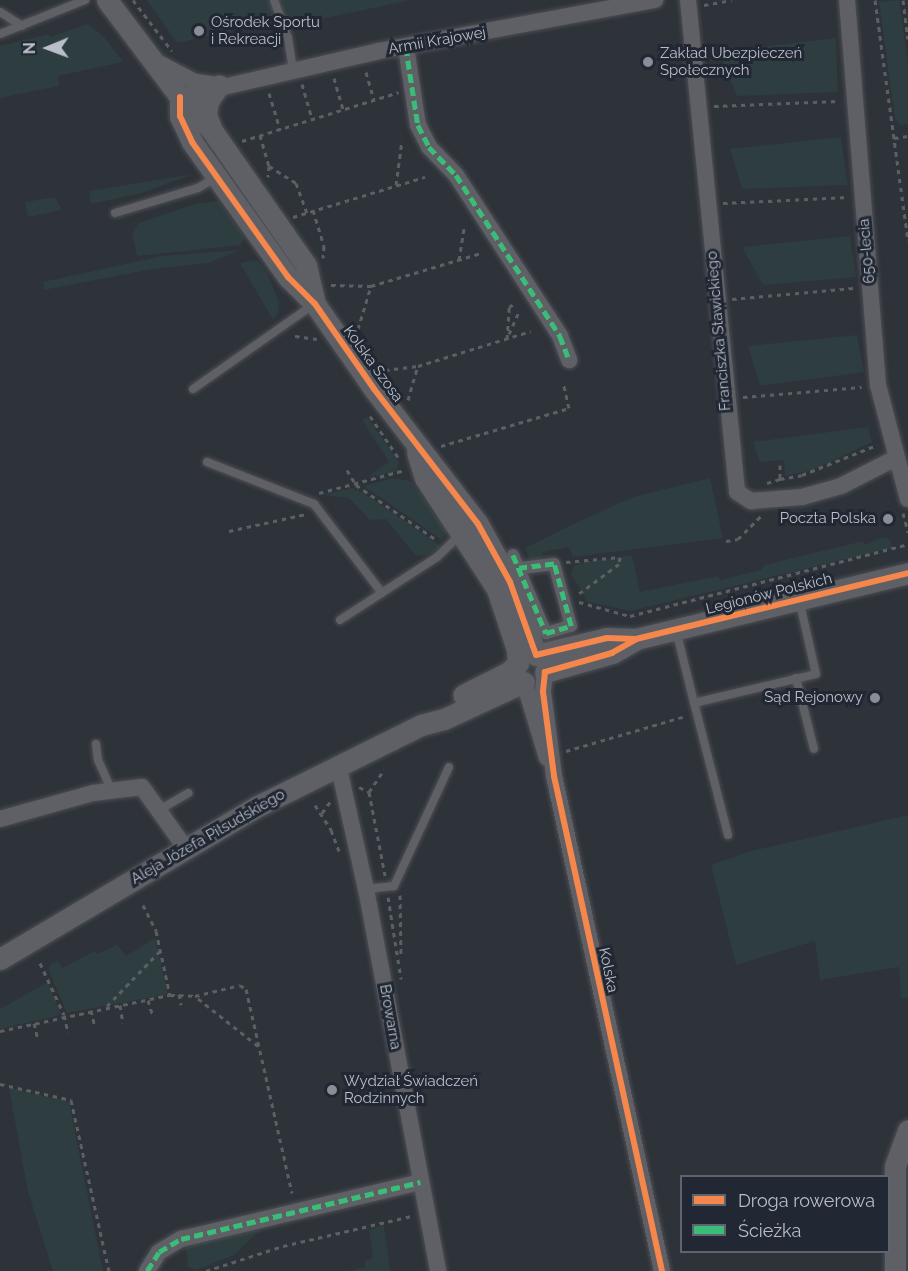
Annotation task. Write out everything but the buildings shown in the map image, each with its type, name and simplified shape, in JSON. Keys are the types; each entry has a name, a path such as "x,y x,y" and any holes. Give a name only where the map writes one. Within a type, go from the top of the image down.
{"street":[{"name":"Kolska Szosa","path":"107,0 180,97 211,129 306,266 315,304"},
{"name":"Armii Krajowej","path":"180,97 219,85 293,69 655,0"},
{"name":"Franciszka Stawickiego","path":"688,0 737,492 751,501 802,497 841,486 896,458"},
{"name":"650-lecia","path":"847,0 878,385 908,499"},
{"path":"406,46 418,125 429,147 456,175 560,336 569,360"},
{"name":"Armii Krajowej","path":"151,57 195,82 219,85"},
{"name":"Kolska Szosa","path":"211,129 206,114 208,101 219,85"},
{"name":"Kolska Szosa","path":"180,97 180,116 188,133 217,177 288,277 315,304 501,562 531,668"},
{"name":"Kolska Szosa","path":"413,440 425,478 463,532 496,589 531,668"},
{"path":"513,555 546,633 571,626 554,564 519,568"},
{"name":"Legionów Polskich","path":"531,668 612,653 636,639 908,573"},
{"name":"Aleja Józefa Piłsudskiego","path":"0,959 186,849 338,764 421,724 444,719 531,668"},
{"name":"Kolska","path":"531,668 662,1271"},
{"name":"Kolska","path":"531,668 543,692 554,776"},
{"name":"Browarna","path":"338,764 366,889 438,1271"},
{"path":"0,819 111,789 142,787 186,849"},
{"path":"895,1271 895,1166 908,1130"},
{"path":"147,1271 159,1252 181,1239 420,1182"}],"lane":[{"path":"0,34 86,0"},
{"path":"274,0 288,38 293,69"},
{"path":"0,12 22,26"},
{"path":"115,213 198,188 217,177"},
{"path":"193,389 315,304"},
{"path":"207,462 315,504 382,593"},
{"path":"340,620 447,548 463,532"},
{"path":"694,703 816,674 799,599"},
{"path":"676,630 728,835"},
{"path":"796,678 814,749"},
{"path":"96,744 98,760 111,789"},
{"path":"366,889 394,886 448,767"},
{"path":"159,810 189,793"}],"path":[{"path":"133,0 178,60"},
{"path":"876,0 908,241"},
{"path":"903,0 908,39"},
{"path":"366,72 374,100"},
{"path":"334,78 343,109"},
{"path":"302,84 312,119"},
{"path":"267,86 280,129"},
{"path":"233,143 400,91"},
{"path":"703,106 847,100"},
{"path":"260,135 269,166 268,178"},
{"path":"894,138 908,136"},
{"path":"396,185 402,140"},
{"path":"269,166 296,183 307,213"},
{"path":"286,219 424,177"},
{"path":"712,204 856,196"},
{"path":"313,210 324,246 322,263"},
{"path":"459,260 464,227"},
{"path":"331,285 371,286 481,253"},
{"path":"358,329 371,286"},
{"path":"721,300 864,287"},
{"path":"507,339 509,307 514,304"},
{"path":"507,339 519,312"},
{"path":"385,370 418,366 531,332"},
{"path":"295,336 316,339 323,348"},
{"path":"408,400 418,366"},
{"path":"441,446 569,408 563,382"},
{"path":"742,397 872,386"},
{"path":"368,413 412,478"},
{"path":"347,470 356,485 447,548"},
{"path":"565,602 588,602 630,616 908,544"},
{"path":"554,564 620,557 610,571 565,602"},
{"path":"561,752 602,743 696,712"},
{"path":"384,770 369,792 385,877"},
{"path":"354,784 369,792"},
{"path":"315,805 322,813"},
{"path":"394,886 401,896 400,968"},
{"path":"143,905 160,951 170,995"},
{"path":"106,1008 160,951"},
{"path":"40,963 64,1015 68,1033"},
{"path":"0,1031 64,1015 170,995 195,996 240,985 246,989 292,1193"},
{"path":"179,994 181,1005"},
{"path":"195,996 258,1046"},
{"path":"148,999 152,1013"},
{"path":"120,1005 123,1023"},
{"path":"91,1010 95,1027"},
{"path":"34,1023 38,1040"},
{"path":"0,1084 71,1100 109,1271"},
{"path":"206,1271 283,1246 416,1215"}],"shaded area":[{"name":"Ośrodek Sportu i Rekreacji","path":"147,0 411,0 297,24 296,17 177,43"},
{"path":"899,0 908,64 908,124 901,125 895,119 879,2"},
{"path":"88,24 105,38 123,62 58,76 59,86 0,98 0,46 48,34 50,37"},
{"path":"836,38 838,92 737,96 718,52"},
{"path":"841,137 848,185 742,189 730,149"},
{"path":"193,174 142,193 91,204 89,191"},
{"path":"55,197 62,210 28,217 25,202"},
{"path":"218,201 245,238 241,245 137,256 132,234 139,223 195,204"},
{"path":"850,236 856,277 763,285 742,247"},
{"path":"239,250 208,263 152,269 44,290 43,282 162,256"},
{"path":"257,260 267,272 279,302 278,314 273,320 240,263"},
{"path":"857,335 864,372 760,386 748,346"},
{"path":"367,417 399,462 396,472 367,477 389,462 362,420"},
{"path":"868,427 872,442 813,470 785,476 784,460 760,462 753,442"},
{"path":"393,478 411,481 447,532 442,540 364,486"},
{"path":"710,478 723,538 573,557 569,547 543,552 539,564 532,564 525,548 633,497"},
{"path":"351,488 362,492 441,546 427,555 416,556 386,519 370,520 349,498 323,495"},
{"path":"882,537 890,539 892,548 630,611 588,602 571,574 574,566 581,563 632,555 640,592 718,576 720,580 761,570 764,565 863,541 865,545"},
{"path":"908,815 908,998 901,998 899,967 820,980 815,941 736,965 711,865 751,851"},
{"path":"155,938 168,994 67,1013 49,971 51,964 58,961 62,968 95,951 97,954 117,945 126,956"},
{"path":"48,982 61,1015 0,1029 0,1009"},
{"path":"9,1088 69,1102 103,1271 53,1271 28,1192"},
{"path":"265,1225 234,1255 196,1270 188,1267 186,1246"},
{"path":"384,1225 390,1271 349,1271 365,1267 365,1260 373,1258 369,1230"}],"marked path":[{"path":"406,47 418,125 429,147 456,175 560,336 569,360"},
{"path":"513,555 546,633 571,626 554,564 519,568"},
{"path":"147,1271 159,1252 181,1239 420,1182"}],"cycle path":[{"path":"180,97 180,116 192,142 288,277 315,304 374,389 478,524 510,582 536,655 607,638 636,639 908,573"},
{"path":"635,640 612,653 545,672 543,692 554,776 662,1271"}],"place":[{"name":"Ośrodek Sportu i Rekreacji","path":"199,31"},
{"name":"Zakład Ubezpieczeń Społecznych","path":"648,62"},
{"name":"Poczta Polska","path":"888,519"},
{"name":"Sąd Rejonowy","path":"875,698"},
{"name":"Wydział Świadczeń Rodzinnych","path":"332,1090"}]}
